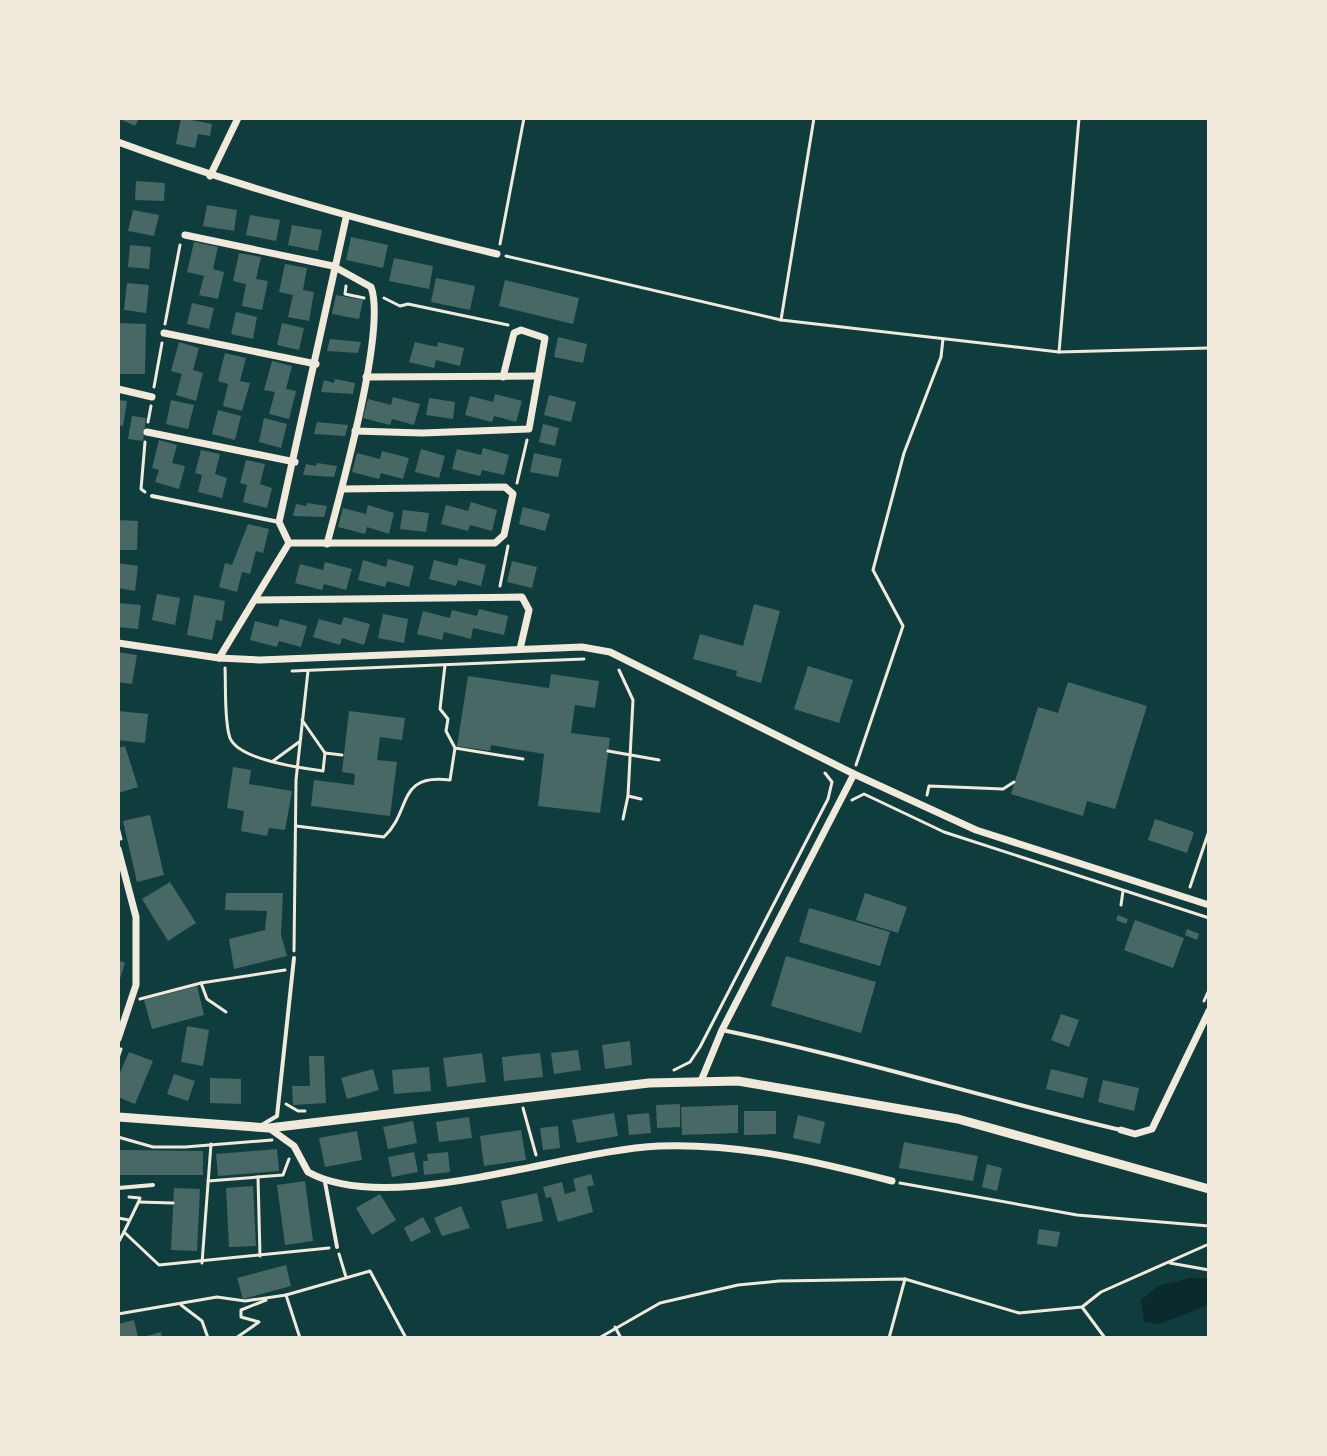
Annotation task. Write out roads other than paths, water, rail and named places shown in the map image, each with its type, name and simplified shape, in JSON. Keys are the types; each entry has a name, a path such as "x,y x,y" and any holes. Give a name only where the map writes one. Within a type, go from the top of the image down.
{"street":[{"path":"210,176 238,118"},
{"path":"118,142 210,176 346,218 497,254"},
{"path":"289,543 279,522 295,462 333,266 346,218"},
{"path":"185,235 333,266 373,292 377,303 366,377 327,544"},
{"path":"355,431 422,433 529,429 547,342 541,335 521,330 510,340 503,377"},
{"path":"164,333 316,364"},
{"path":"366,377 538,376"},
{"path":"118,389 152,397"},
{"path":"147,432 295,462"},
{"path":"289,543 495,543 504,535 513,494 505,487 342,489"},
{"path":"219,658 289,543"},
{"path":"257,600 522,597 529,610 520,649"},
{"path":"118,643 219,658 303,659 582,647 610,652 854,774 976,830 1209,905"},
{"path":"701,1081 722,1030 854,774"},
{"path":"118,849 136,917 136,985 118,1039"},
{"path":"1121,1130 1135,1134 1152,1129 1209,1011"},
{"path":"118,1117 255,1129 701,1081 786,1087 958,1119 1041,1139 1209,1189"},
{"path":"269,1128 294,1146 308,1172 325,1182 346,1187 413,1185 509,1174 615,1149 730,1148 805,1159 892,1181"}],"lane":[{"path":"152,496 279,522"},
{"path":"255,1129 277,1116 294,958"},
{"path":"722,1030 833,1053 1024,1107 1121,1130"},
{"path":"325,1182 337,1247"},
{"path":"118,1188 153,1185"}],"water":[{"path":"1190,1278 1209,1278 1209,1305 1159,1324 1144,1322 1141,1300 1158,1286"}]}
